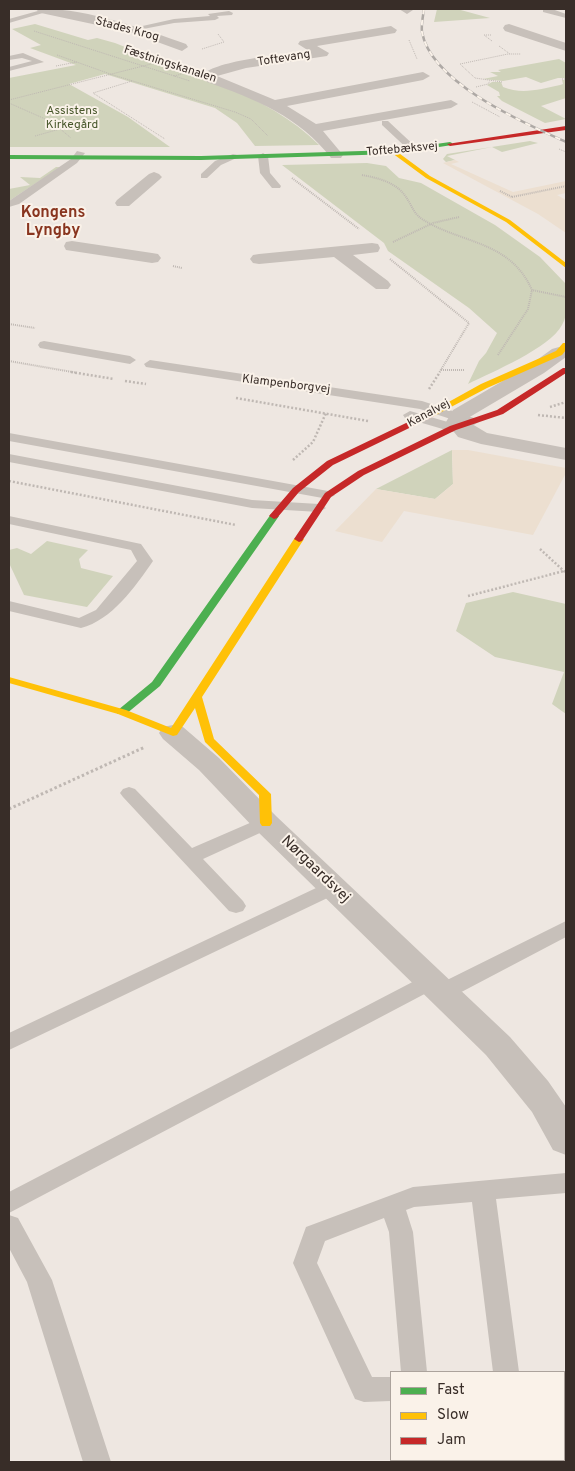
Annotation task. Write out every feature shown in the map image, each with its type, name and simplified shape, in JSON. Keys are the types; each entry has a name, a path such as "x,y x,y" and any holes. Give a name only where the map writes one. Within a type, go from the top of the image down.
{"street":[{"path":"50,10 86,9"},
{"name":"Stades Krog","path":"50,10 134,29 182,47"},
{"path":"509,28 566,47"},
{"name":"Toftevang","path":"336,155 328,143 312,129 274,104 212,79 210,76 217,72 242,66 322,53 304,44 391,30"},
{"path":"274,104 421,70"},
{"path":"312,129 450,104"},
{"name":"Toftebæksvej","path":"9,153 236,156 263,159 394,152 419,154 566,128"},
{"path":"394,152 428,177 531,223"},
{"name":"Toftebæksvej","path":"9,157 79,155"},
{"path":"123,203 154,177"},
{"path":"474,189 490,205 566,266"},
{"path":"72,246 152,258"},
{"path":"259,259 377,247"},
{"path":"337,252 382,285"},
{"path":"464,426 537,369 564,356"},
{"name":"Kanalvej","path":"122,712 156,684 279,507 330,462 391,435 437,410 564,356"},
{"path":"464,426 566,441"},
{"path":"464,426 566,454"},
{"name":"Kanalvej","path":"173,733 328,495 361,473 464,426"},
{"path":"133,690 164,673"},
{"name":"Nørgaardsvej","path":"9,680 122,712 173,733 209,764 266,823 498,1046 531,1084 561,1127 566,1140"},
{"path":"82,700 107,696"},
{"path":"197,697 201,718 209,740 265,794 266,823"}],"lane":[{"path":"548,9 546,10 566,16"},
{"path":"9,21 50,10"},
{"path":"134,29 174,21 215,18 212,14 229,13"},
{"path":"9,58 23,55 40,62 9,69"},
{"path":"385,123 419,154"},
{"path":"9,204 15,202 79,155"},
{"path":"224,173 234,163 236,156"},
{"path":"204,176 218,163 236,156"},
{"path":"263,159 265,175 276,186"},
{"path":"9,212 18,209 73,171"},
{"path":"44,345 130,360"},
{"path":"150,364 233,378"},
{"name":"Klampenborgvej","path":"233,378 299,386 437,410 464,426"},
{"name":"Klampenborgvej","path":"233,378 464,426"},
{"path":"9,437 328,495"},
{"path":"9,458 252,504 319,508"},
{"path":"77,458 200,482 252,504"},
{"path":"9,520 136,547 145,562 102,613 81,623 9,606"},
{"path":"129,793 236,906"},
{"path":"190,857 266,823"},
{"path":"9,1042 333,887"},
{"path":"9,1203 437,987 566,928"},
{"path":"390,1388 364,1390 305,1263 315,1234 413,1197 566,1183"},
{"path":"483,1192 506,1371"},
{"path":"392,1205 401,1232 414,1371"},
{"path":"9,1225 39,1280 97,1462"}],"path":[{"path":"406,10 413,15 408,32 414,57 421,70"},
{"name":"Fæstningskanalen","path":"26,29 80,44 190,81"},
{"path":"54,54 113,75 235,112 251,119 270,138"},
{"path":"502,82 471,76 460,64 508,54 525,54"},
{"path":"9,101 159,62"},
{"path":"562,80 566,79"},
{"path":"133,80 93,92 146,125 167,141"},
{"path":"476,87 488,84 490,81"},
{"path":"9,101 52,122 75,141"},
{"path":"470,101 535,133"},
{"path":"263,159 270,162 377,247 394,264 469,323 433,384"},
{"path":"361,174 383,180 395,187 403,194 416,214 465,236 510,260 524,274 532,290 528,309 496,358"},
{"path":"377,247 433,223 490,205 566,186"},
{"path":"532,290 566,298"},
{"path":"441,370 468,370"},
{"path":"265,485 313,442 326,413 374,422"},
{"path":"9,481 262,530"},
{"path":"540,549 565,572"},
{"path":"468,596 565,572"},
{"path":"9,809 173,733"}],"green space":[{"path":"437,9 457,9 490,18 434,22"},
{"name":"Assistens Kirkegård","path":"35,24 88,40 97,38 115,43 223,85 275,111 299,127 319,145 255,146 237,123 215,108 105,74 69,84 128,117 170,147 9,147 9,78 76,65 30,48 41,45 12,29"},
{"path":"559,59 566,63 566,78 558,78 541,83 526,77 503,81 483,79 498,76 490,72 501,72 498,70"},
{"path":"562,80 566,80 566,98 541,106 566,119 545,123 502,101 497,96 500,96 499,92 487,85 492,82 501,82 503,87 517,91 532,90 563,84"},
{"path":"530,141 538,143 502,152 492,147 447,156 455,160 446,162 443,159 447,154"},
{"path":"367,163 386,166 399,178 421,183 495,225 540,257 565,283 567,310 564,321 556,334 520,359 468,384 479,361 486,353 497,333 469,308 388,251 384,243 282,165"},
{"path":"56,167 60,167 9,201 9,189 30,185 20,177 40,178"},
{"path":"452,450 453,484 435,499 376,489"},
{"path":"47,541 88,550 79,559 81,568 113,576 87,607 24,595 9,563 9,550 17,548 31,554"},
{"path":"513,592 566,604 566,714 552,704 564,672 495,657 456,631 466,603"}],"shaded area":[{"path":"455,160 459,162 451,164 513,192 566,181 566,193 557,195 566,200 566,233 538,214 443,163"},
{"path":"452,450 468,450 566,468 566,473 533,535 404,511 382,542 335,531 376,489 435,499 453,484"}],"railway":[{"path":"424,9 422,32 429,51 442,68 460,84 482,99 527,124 566,142"}],"traffic: fast":[{"path":"9,157 201,158 394,152 450,144"},
{"path":"122,712 156,684 274,516"}],"traffic: slow":[{"path":"394,152 428,177 508,221 566,266"},
{"path":"431,414 484,386 559,353 566,345"},
{"path":"9,680 122,712 173,733 299,539"},
{"path":"197,697 209,740 265,794 266,823"}],"traffic: jam":[{"path":"450,144 566,128"},
{"path":"299,539 328,495 361,473 453,428 500,412 566,370"},
{"path":"274,516 296,490 330,463 431,414"}],"district":[{"name":"Kongens Lyngby","path":"53,223"}]}
